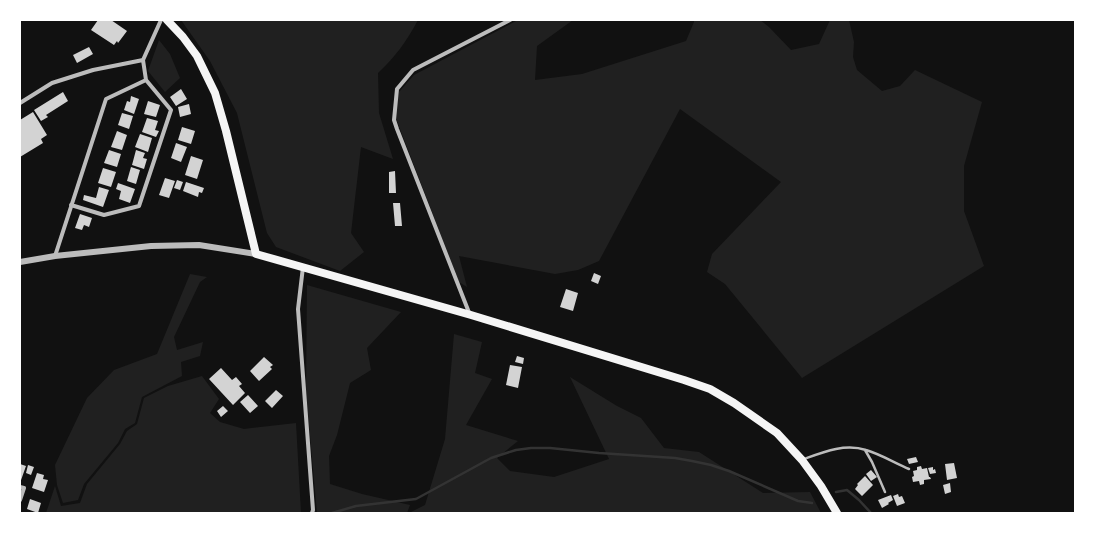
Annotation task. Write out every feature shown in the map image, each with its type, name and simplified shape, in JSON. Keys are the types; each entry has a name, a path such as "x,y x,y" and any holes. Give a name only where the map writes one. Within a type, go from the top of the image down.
{"main road":[{"path":"166,20 183,36 197,56 215,93 226,130 256,254 470,315 684,380 710,390 734,403 777,433 802,460 821,486 837,513"}],"street":[{"path":"71,205 104,215 139,206 171,110 146,80 143,60 161,20"},
{"path":"470,315 397,129 394,120 395,99 397,89 403,80 413,70 510,20"},
{"path":"20,103 52,83 93,70 143,60"},
{"path":"55,256 106,99 146,80"},
{"path":"20,262 55,256 151,246 199,245 256,254"},
{"path":"303,267 298,308 312,513"},
{"path":"20,487 24,488 20,500"}],"lane":[{"path":"802,460 822,452 842,448 851,448 865,450 909,469"},
{"path":"865,450 885,492"}],"shaded area":[{"path":"181,20 418,20 400,48 378,73 379,113 393,159 361,147 351,233 364,252 340,271 276,247 267,233 237,113 210,61"},
{"path":"518,20 573,20 537,46 535,80 582,74 686,41 694,20 760,20 769,27 791,50 819,44 830,20 849,20 854,42 853,57 857,70 882,91 900,86 915,70 982,102 964,166 964,211 984,266 802,378 725,284 707,272 712,254 781,182 680,109 599,261 578,270 555,274 459,256 467,287 459,282 395,116 399,92 414,75"},
{"path":"159,40 170,54 180,78 165,92 148,71"},
{"path":"190,274 207,277 200,282 174,337 177,350 203,342 200,356 181,362 182,376 142,397 135,423 125,429 118,443 84,484 78,500 63,503 57,485 55,465 87,398 114,370 157,354"},
{"path":"307,285 401,312 367,348 371,370 350,383 337,435 329,456 330,484 362,494 410,505 407,513 317,513 306,391"},
{"path":"454,334 482,342 475,373 492,379 466,425 518,441 497,458 510,471 554,477 609,459 570,377 617,406 641,418 664,448 699,452 763,493 810,492 821,513 409,513 425,505 445,439"},
{"path":"202,376 219,399 210,413 220,422 244,429 296,423 301,513 46,513 55,486 61,506 80,503 87,484 120,444 127,431 137,424 144,398 168,386"}],"building":[{"path":"98,20 111,20 127,31 118,43 117,41 114,45 91,30"},
{"path":"89,47 93,54 77,63 73,55"},
{"path":"181,89 187,99 176,106 170,97"},
{"path":"63,92 68,101 46,115 48,117 41,121 34,110"},
{"path":"131,96 139,99 134,114 124,110 127,101 130,102"},
{"path":"148,101 160,105 156,117 144,114"},
{"path":"189,104 191,114 180,117 178,107"},
{"path":"33,112 47,135 41,139 43,143 20,157 20,120"},
{"path":"122,113 133,116 129,129 118,125"},
{"path":"147,118 158,121 155,130 159,131 156,137 142,132"},
{"path":"182,127 195,131 191,144 178,140"},
{"path":"117,131 127,135 122,150 111,147"},
{"path":"140,134 152,138 148,152 135,147"},
{"path":"176,143 187,147 181,162 171,158"},
{"path":"109,150 121,154 117,167 104,163"},
{"path":"136,150 145,153 143,158 147,159 144,169 132,165"},
{"path":"191,156 203,160 197,179 185,175"},
{"path":"131,167 140,170 136,184 127,181"},
{"path":"103,168 116,172 111,187 98,183"},
{"path":"395,171 396,193 389,193 389,172"},
{"path":"165,178 175,181 169,198 159,195"},
{"path":"177,180 183,182 180,190 174,188"},
{"path":"186,182 204,188 202,193 199,192 198,197 183,191"},
{"path":"118,183 135,189 130,203 119,199 121,191 116,189"},
{"path":"99,187 109,190 103,207 83,200 84,195 96,198"},
{"path":"393,203 400,203 402,226 395,226"},
{"path":"80,214 92,218 89,227 84,225 82,230 75,228"},
{"path":"594,273 601,276 598,284 591,281"},
{"path":"566,289 578,293 573,311 560,307"},
{"path":"517,356 524,358 523,364 515,362"},
{"path":"264,357 273,365 270,367 272,369 259,381 250,371"},
{"path":"510,365 522,367 518,388 506,385"},
{"path":"221,368 232,380 236,377 242,384 239,386 245,393 233,405 209,379"},
{"path":"276,390 283,396 272,408 265,401"},
{"path":"248,395 258,406 250,413 240,402"},
{"path":"223,406 228,411 221,417 217,411"},
{"path":"916,457 918,462 909,464 907,459"},
{"path":"954,463 957,478 947,480 945,464"},
{"path":"20,464 26,466 20,483"},
{"path":"28,465 34,467 31,475 26,473"},
{"path":"921,466 922,469 927,468 931,479 924,480 924,484 920,485 919,481 913,482 912,477 914,476 913,471 917,470 917,467"},
{"path":"933,467 933,470 935,469 936,473 930,474 928,468"},
{"path":"871,470 877,477 871,481 866,474"},
{"path":"37,473 44,475 43,479 48,480 44,492 32,488"},
{"path":"865,476 873,485 862,496 855,489 858,485 857,484"},
{"path":"950,483 951,492 945,494 943,485"},
{"path":"898,494 899,497 902,496 905,503 897,506 893,496"},
{"path":"891,495 893,500 882,508 878,500"},
{"path":"30,499 41,503 38,513 27,509"}],"waterway":[{"path":"332,513 356,506 416,499 491,458 516,450 531,448 550,448 675,458 692,461 729,471 798,501 812,503"},
{"path":"836,492 847,490 871,513"}]}
